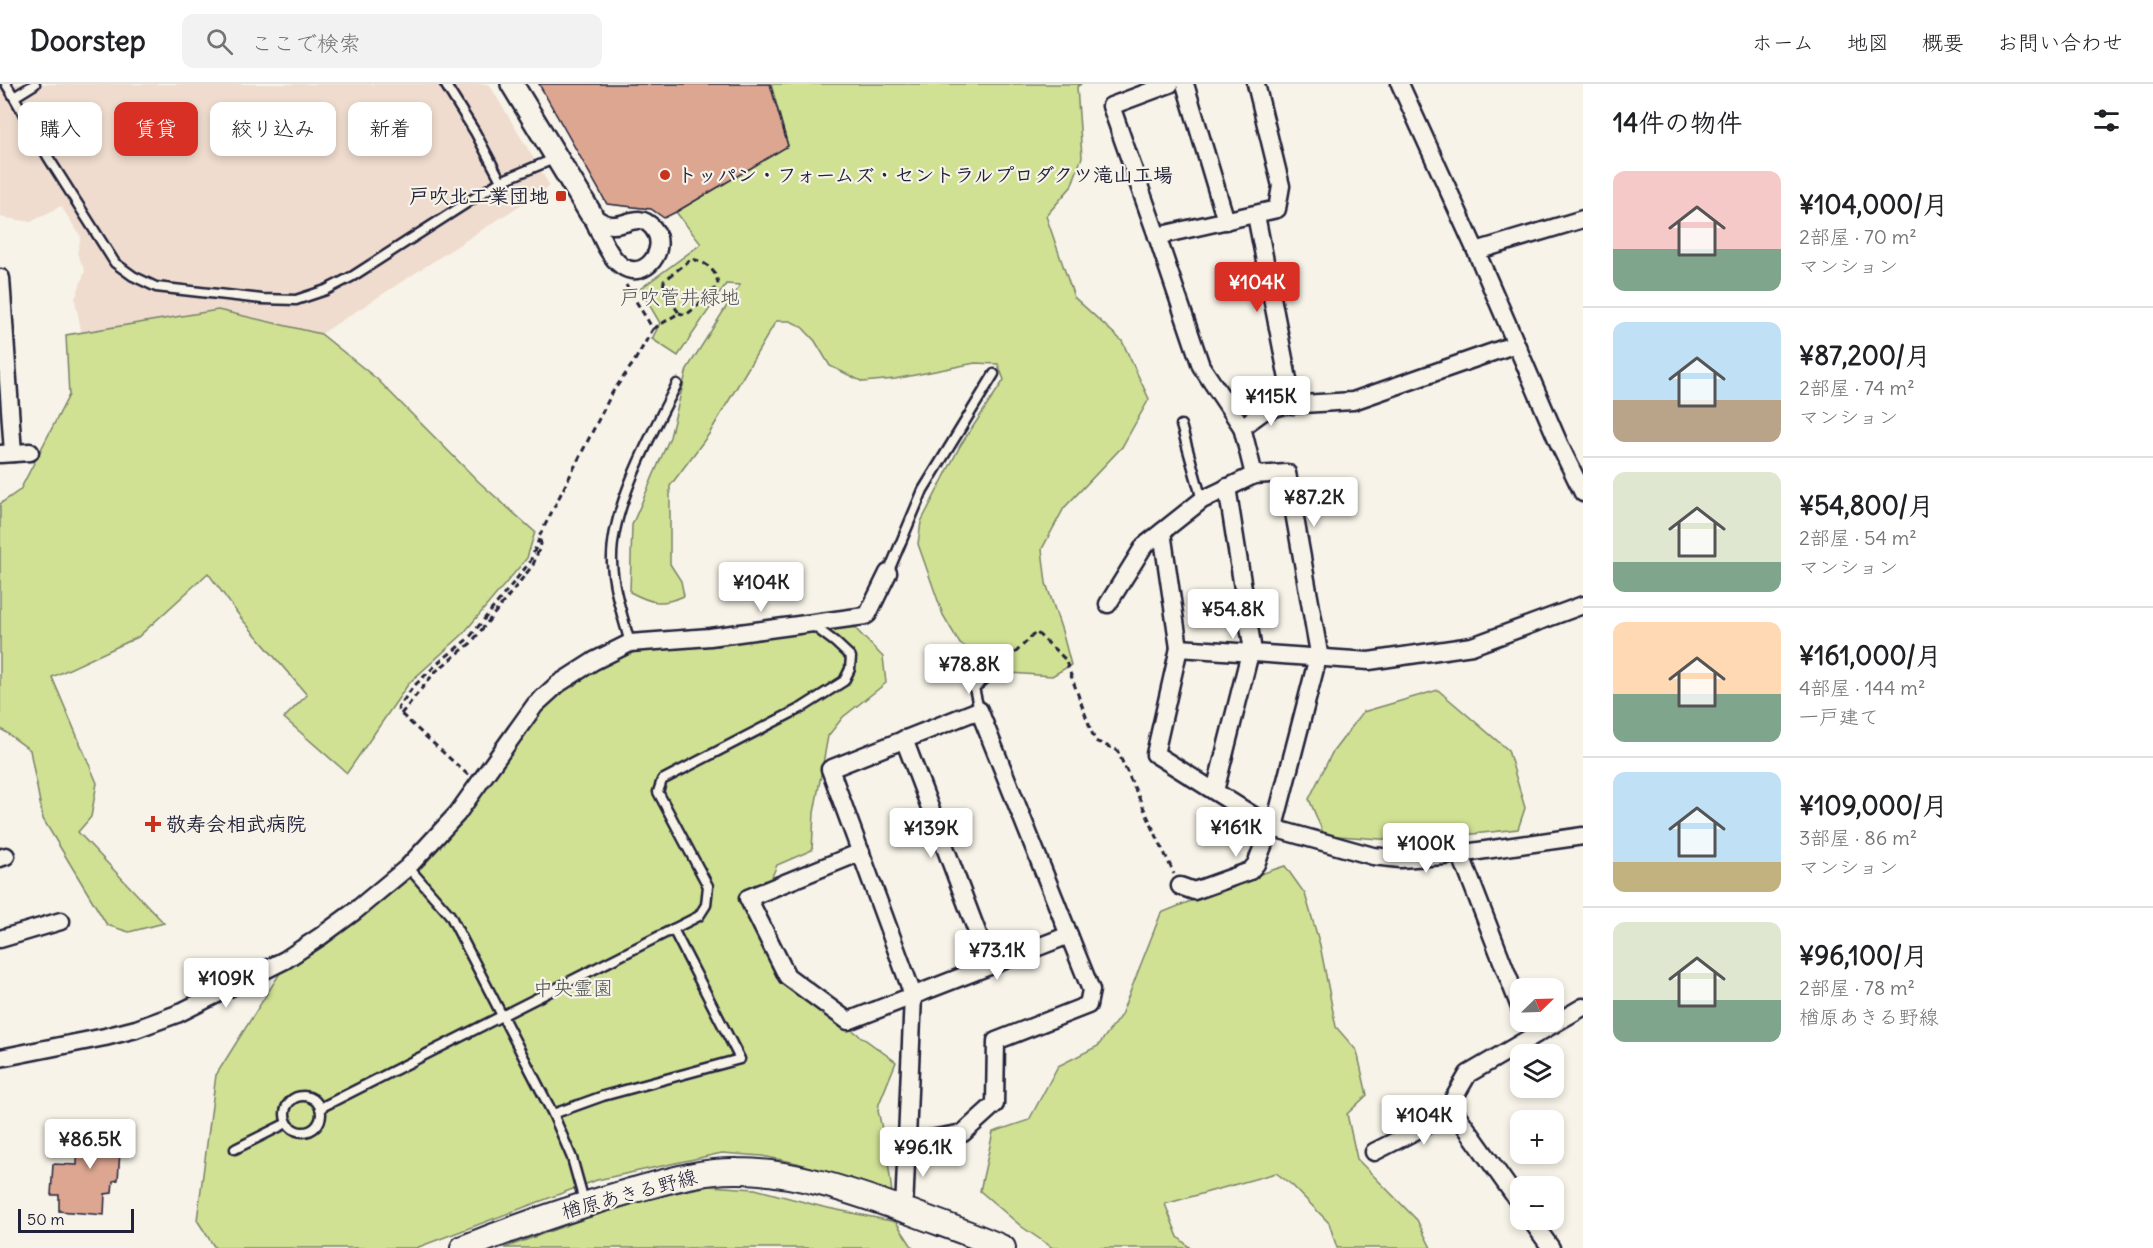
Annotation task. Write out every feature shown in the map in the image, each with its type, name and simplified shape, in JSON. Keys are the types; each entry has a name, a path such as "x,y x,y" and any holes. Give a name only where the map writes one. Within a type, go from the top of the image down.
{"main road":[{"name":"楢原あきる野線","path":"464,1248 585,1204 679,1177 710,1172 739,1171 777,1174 867,1196 977,1236 1003,1248"}],"street":[{"path":"512,84 591,214"},
{"path":"1170,84 1111,106 1201,366 1242,427 1254,474"},
{"path":"1185,84 1226,221"},
{"path":"1157,236 1277,209 1281,186 1256,84"},
{"path":"1400,84 1583,493"},
{"path":"1256,215 1293,405"},
{"path":"1476,250 1583,219"},
{"path":"1,278 7,454 30,452"},
{"path":"1242,427 1264,411 1293,405 1353,401 1516,345"},
{"path":"1108,604 1144,546 1202,500 1254,474 1287,473 1319,652 1318,658 1273,828 1268,833 1256,864 1250,871 1194,891 1180,886"},
{"path":"1215,791 1252,645 1227,487"},
{"path":"1162,532 1179,648 1155,754 1273,828 1373,855 1400,859 1583,836"},
{"path":"0,1058 136,1029 177,1014 285,960 355,911 408,867 457,814 535,705 558,684 585,667 630,643 710,637 868,614 888,573"},
{"path":"1179,648 1369,661 1472,646 1583,605"},
{"path":"904,1210 913,995 830,768 979,710 1091,990 1088,1005 996,1041 995,1104 963,1133 908,1143"},
{"path":"904,739 990,966"},
{"path":"861,852 748,898 787,975 848,1021 1069,935"},
{"path":"1460,853 1510,982"},
{"path":"0,939 61,921"},
{"path":"1564,1015 1583,1007"},
{"path":"1374,1152 1431,1123 1450,1105 1468,1074 1524,1032"},
{"path":"1450,1105 1510,1190"},
{"path":"1538,1230 1551,1248"}],"lane":[{"path":"6,84 48,158 115,263 133,276 156,287 262,299 296,300 326,290 352,276 501,181 557,158"},
{"path":"14,97 35,84"},
{"path":"445,84 475,132 501,181"},
{"path":"888,573 923,490 994,374"},
{"path":"630,643 613,571 615,534 623,502 654,428 677,384"},
{"path":"1181,425 1202,500"},
{"path":"320,1108 702,913 709,891 658,792 662,780 803,707 844,681 850,669 851,657 811,624"},
{"path":"979,710 974,688 1007,661"},
{"path":"408,867 450,915 553,1114 572,1158 585,1204"},
{"path":"553,1114 603,1096 740,1059 673,929"},
{"path":"297,1097 312,1099 320,1108 320,1120 309,1131 297,1131 287,1123 286,1108 291,1100 297,1097"},
{"path":"235,1149 287,1123"}],"path":[{"path":"479,784 401,714 398,708 413,687 469,638 530,562 539,537 612,393 634,362 653,329 679,313 686,315 692,312 718,285 713,271 701,260 691,259 664,280 663,290 679,313"},
{"path":"625,284 653,329"},
{"path":"401,714 435,672 471,643 526,574 533,565 541,544 539,537"},
{"path":"1007,661 1036,632 1065,659 1095,741 1117,750 1180,886"}],"shaded area":[{"path":"0,84 489,84 550,186 321,334 218,310 83,341 75,299 85,271 77,253 81,237 61,206 31,222 0,217"}],"green space":[{"name":"戸吹菅井緑地","path":"771,84 1081,84 1077,87 1082,157 1071,187 1046,216 1074,297 1122,341 1149,399 1122,447 1064,508 1042,549 1046,583 1071,665 1052,676 1010,673 960,644 943,615 918,544 921,522 960,446 1004,380 998,364 975,363 895,379 863,382 830,366 815,341 801,326 790,321 776,321 709,434 670,486 670,564 681,581 684,596 656,602 630,592 632,525 670,437 687,369 740,285 726,284 678,356 652,339 660,323 640,289 701,244 676,212 788,146"},
{"path":"218,310 321,334 377,379 479,482 535,532 527,558 462,635 409,683 347,773 284,718 307,695 241,618 208,573 138,637 52,677 97,783 91,817 78,832 164,923 129,932 107,925 43,819 30,750 0,728 0,504 20,490 69,395 66,335"},
{"name":"中央霊園","path":"850,623 883,657 886,683 843,717 828,736 814,813 812,850 777,865 767,888 744,895 782,979 896,1062 878,1111 886,1146 892,1193 797,1163 762,1156 722,1153 597,1180 416,1248 215,1248 197,1220 216,1075 280,973 327,944 425,864 442,845 504,762 538,711 564,688 592,671 628,654 648,649 718,646"},
{"path":"1438,690 1508,750 1525,808 1518,829 1409,841 1324,835 1309,799 1332,753 1363,712"},
{"path":"1285,866 1305,894 1320,945 1336,1027 1357,1051 1367,1095 1347,1114 1357,1159 1417,1220 1431,1248 1337,1248 1329,1223 1292,1185 1276,1173 1165,1204 1178,1237 1190,1248 1053,1248 1022,1227 980,1191 993,1132 1029,1120 1058,1066 1098,1046 1121,1015 1161,913 1242,880"},
{"path":"709,1186 755,1189 823,1207 896,1222 913,1248 504,1248 592,1216 656,1197"}],"building":[{"name":"トッパン・フォームズ・セントラルプロダクツ滝山工場","path":"539,84 770,84 788,146 664,218 651,209 607,204"},
{"path":"85,1122 122,1124 118,1180 113,1181 112,1193 105,1194 104,1215 59,1211 59,1195 51,1195 53,1164 77,1165 78,1130 86,1131"}],"place":[{"name":"トッパン・フォームズ・セントラルプロダクツ滝山工場","path":"665,175"},
{"name":"戸吹北工業団地","path":"561,196"},
{"name":"敬寿会相武病院","path":"153,824"}]}
